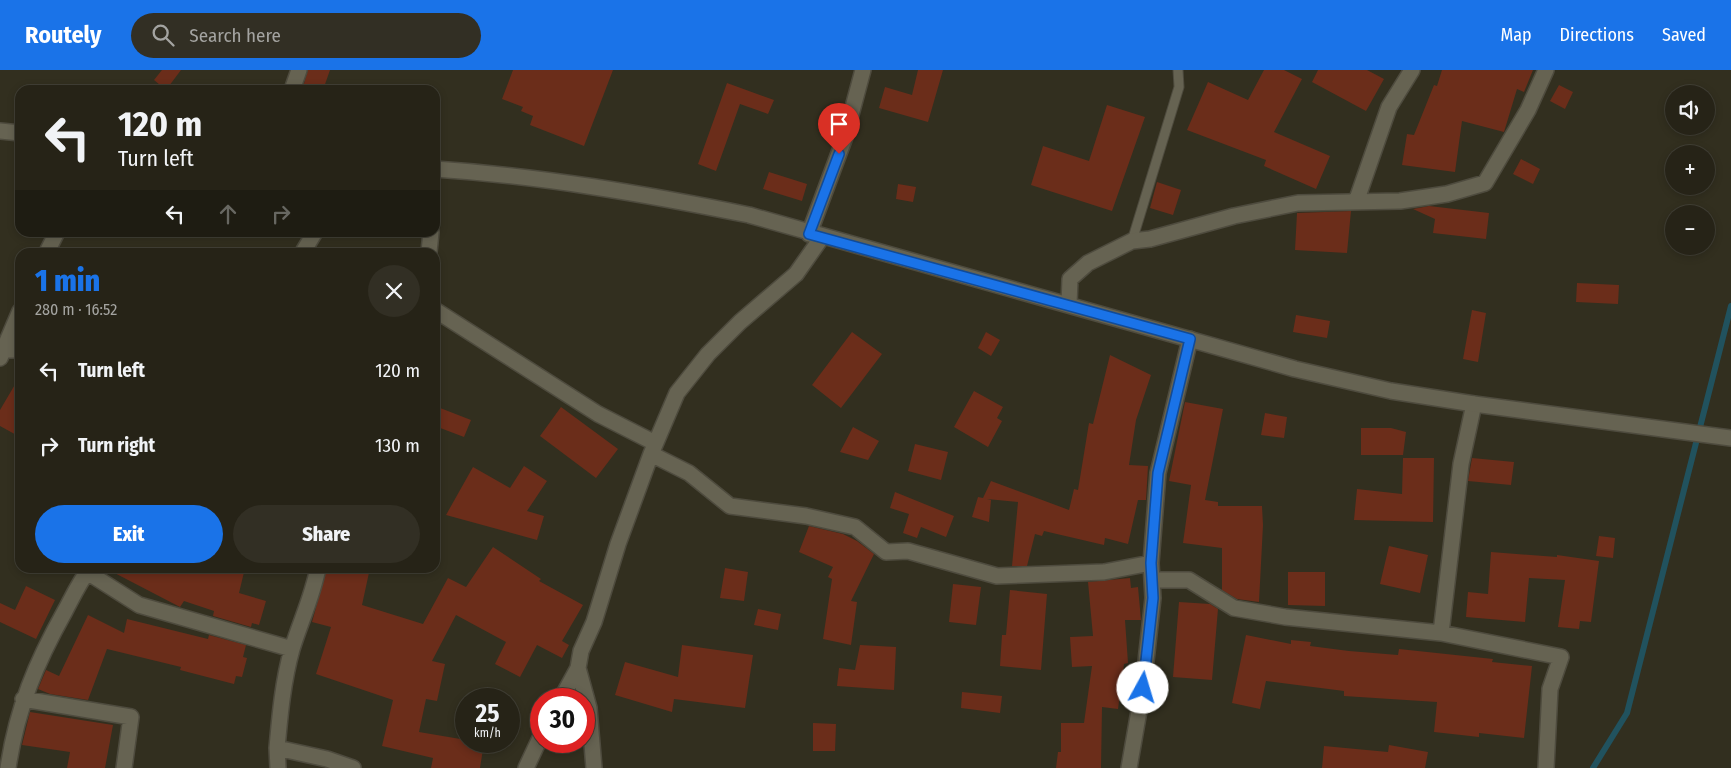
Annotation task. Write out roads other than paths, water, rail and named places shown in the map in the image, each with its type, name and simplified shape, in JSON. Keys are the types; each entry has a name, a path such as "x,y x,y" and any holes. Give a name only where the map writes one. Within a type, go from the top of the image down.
{"street":[{"path":"294,85 299,70"},
{"path":"567,688 578,668 581,651 594,622 618,544 653,448 678,393 689,377 740,322 796,274 816,235 863,70"},
{"path":"1356,202 1389,107 1412,70"},
{"path":"1069,304 1070,279 1088,263 1132,241 1150,239 1234,216 1298,203 1410,200 1448,194 1485,183 1528,110 1546,70"},
{"path":"0,131 15,132"},
{"path":"440,169 506,174 666,198 749,216 1069,304 1295,369 1391,391 1474,404 1731,438"},
{"path":"305,248 312,237"},
{"path":"440,313 653,448 689,473 730,506 806,516 855,526 886,552 908,551 997,576 1104,572 1151,563"},
{"path":"8,353 15,328"},
{"path":"1129,768 1143,688 1153,580 1151,563 1158,473 1190,339"},
{"path":"1441,633 1461,464 1474,404"},
{"path":"8,768 13,731 23,699 54,632 86,573"},
{"path":"92,573 139,605 292,649"},
{"path":"278,768 277,748 281,702 292,649 313,593 317,573"},
{"path":"1153,580 1189,580 1234,608 1285,617 1441,633 1561,657 1550,689 1546,768"},
{"path":"578,668 589,708 594,768"},
{"path":"23,699 131,717 124,768"},
{"path":"277,748 328,759 353,768"},
{"path":"526,768 533,753"}],"lane":[{"path":"1132,241 1179,87 1178,70"}],"waterway":[{"path":"1593,768 1627,713 1731,306"}]}
